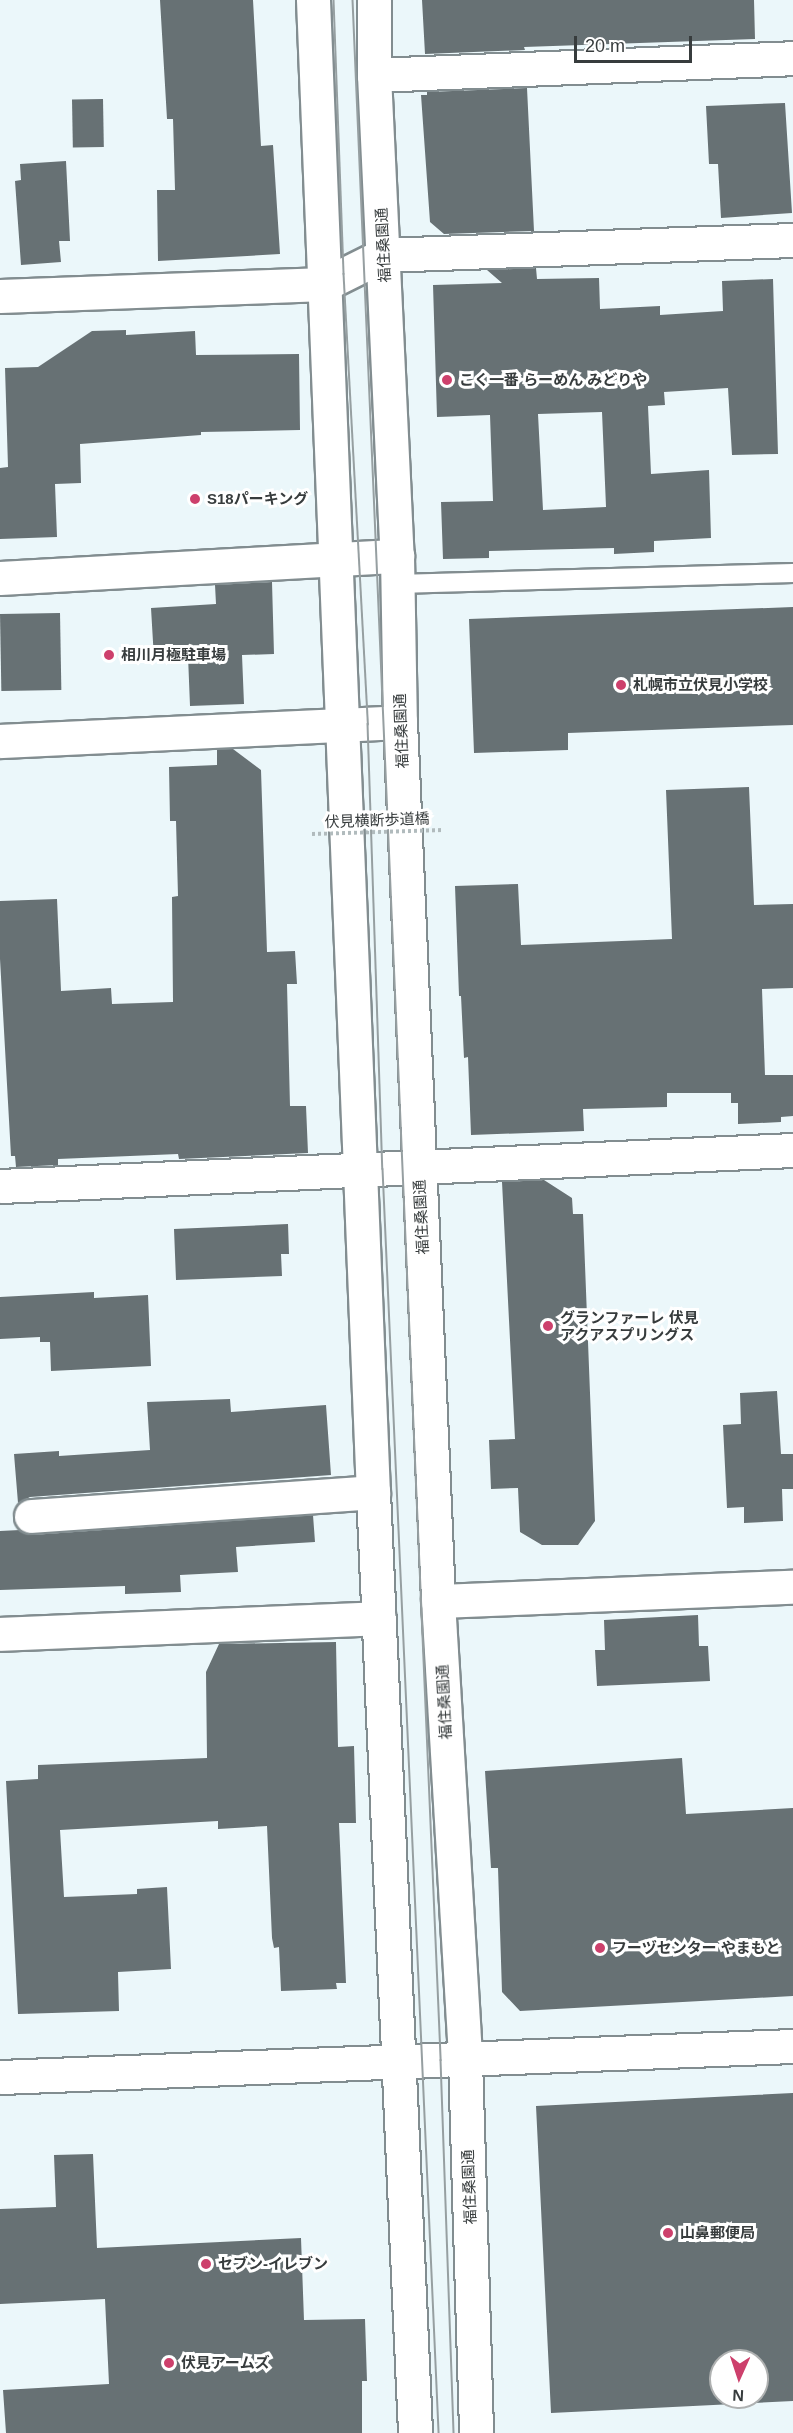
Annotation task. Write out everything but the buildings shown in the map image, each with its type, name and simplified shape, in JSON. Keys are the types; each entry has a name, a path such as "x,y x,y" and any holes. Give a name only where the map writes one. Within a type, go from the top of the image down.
{"street":[{"path":"313,0 344,725 373,1492 415,2433"},
{"name":"福住桑園通","path":"374,0 374,75 397,570 400,722 438,1601 465,2059 476,2433"},
{"path":"374,75 793,58"},
{"path":"0,296 325,284 383,255 793,240"},
{"path":"0,578 337,560 397,570"},
{"path":"0,741 400,722"},
{"path":"0,1186 793,1150"},
{"path":"31,1516 373,1492"},
{"path":"438,1601 793,1587"},
{"path":"0,1634 379,1618"},
{"path":"0,2077 793,2046"}],"lane":[{"path":"397,570 793,573"}],"path":[{"name":"伏見横断歩道橋","path":"312,834 442,830"}],"tram line":[{"path":"334,0 344,274 368,724 383,1169 439,2433"},
{"path":"353,0 441,2060 454,2433"}],"place":[{"name":"こく一番 らーめん みどりや","path":"447,380"},
{"name":"S18パーキング","path":"195,499"},
{"name":"相川月極駐車場","path":"109,655"},
{"name":"札幌市立伏見小学校","path":"621,685"},
{"name":"グランファーレ 伏見 アクアスプリングス","path":"548,1326"},
{"name":"フーヅセンター やまもと","path":"600,1948"},
{"name":"山鼻郵便局","path":"668,2233"},
{"name":"セブン-イレブン","path":"206,2264"},
{"name":"伏見アームズ","path":"169,2363"}]}
